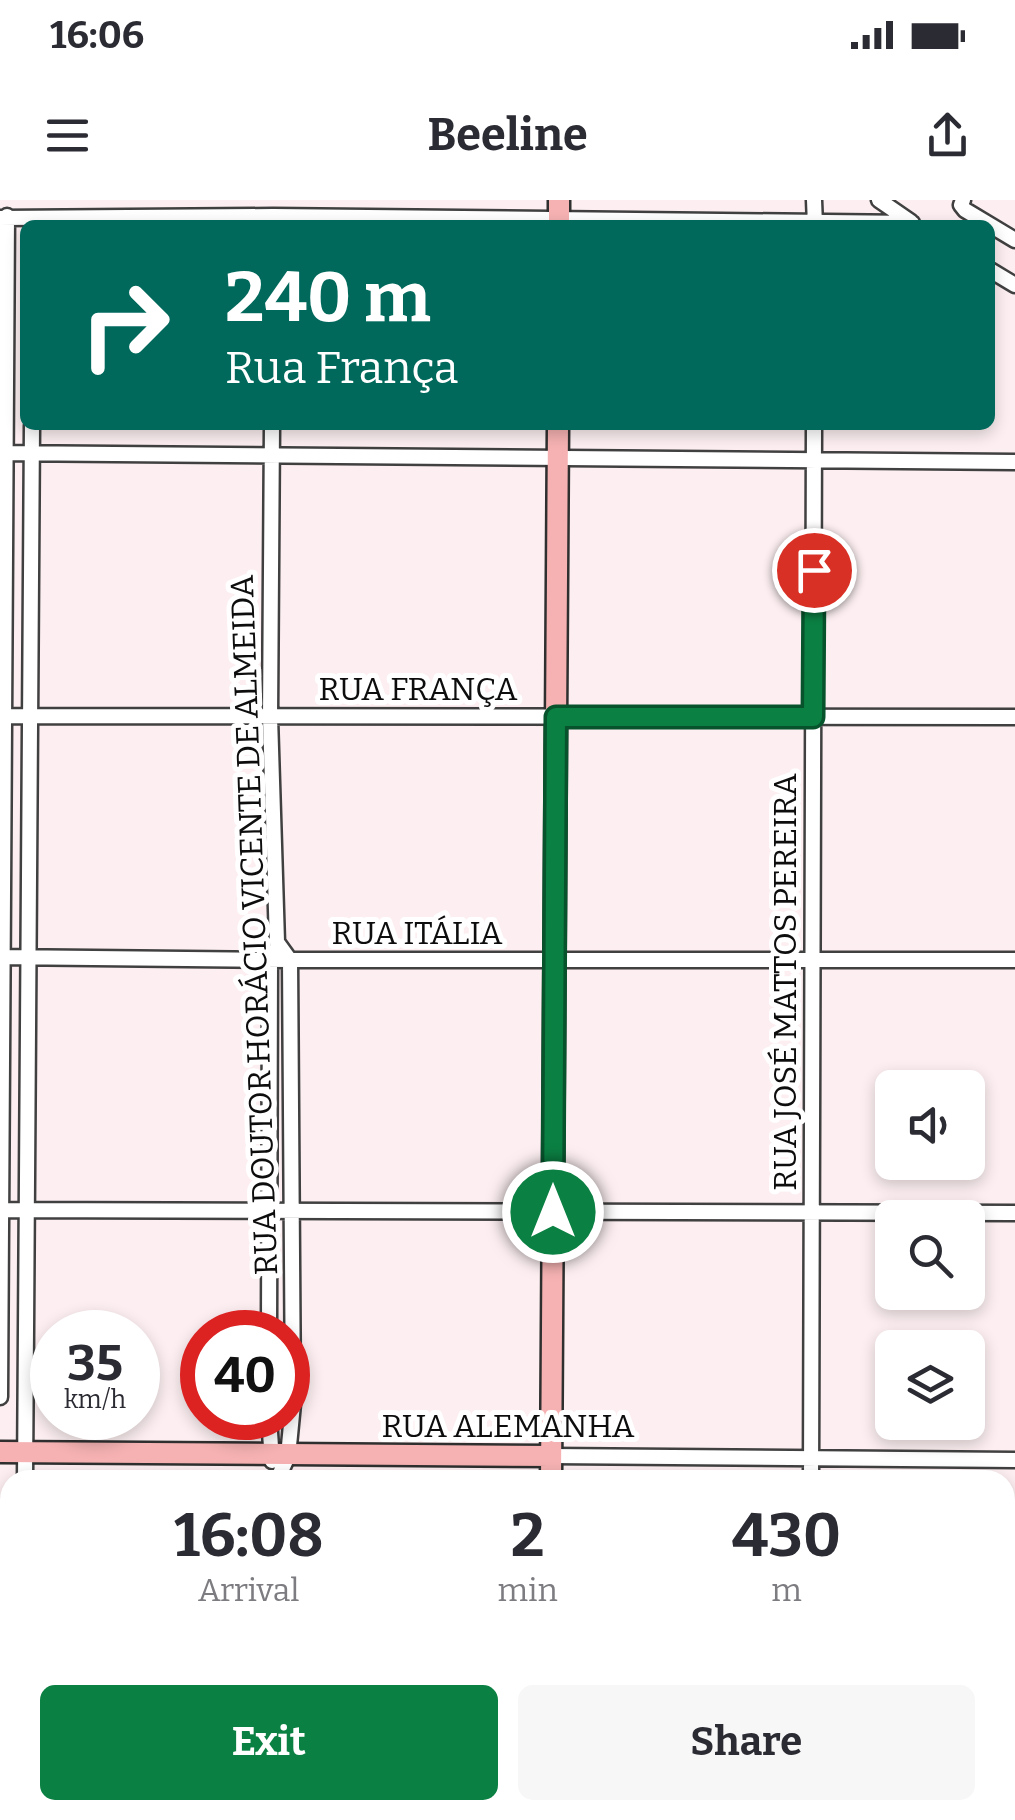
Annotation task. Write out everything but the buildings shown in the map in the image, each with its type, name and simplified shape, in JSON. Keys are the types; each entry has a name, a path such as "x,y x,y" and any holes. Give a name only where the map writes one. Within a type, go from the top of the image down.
{"street":[{"path":"879,200 908,220"},
{"path":"962,202 987,220"},
{"path":"87,220 273,213 559,214 712,220"},
{"path":"0,1397 4,217"},
{"path":"25,1470 32,430"},
{"name":"RUA DOUTOR HORÁCIO VICENTE DE ALMEIDA","path":"272,430 270,717 277,942 290,960 293,1211 293,1404 278,1466"},
{"path":"551,1470 558,430"},
{"name":"RUA JOSÉ MATTOS PEREIRA","path":"810,1470 814,430"},
{"path":"3,453 1015,462"},
{"name":"RUA FRANÇA","path":"2,716 1015,717"},
{"path":"270,960 277,942"},
{"name":"RUA ITÁLIA","path":"1,956 1015,960"},
{"name":"RUA DOUTOR HORÁCIO VICENTE DE ALMEIDA","path":"268,1310 270,960"},
{"path":"1,1210 1015,1214"},
{"path":"273,1440 278,1466"},
{"name":"RUA ALEMANHA","path":"0,1452 278,1466 551,1456 1015,1460"}],"route":[{"path":"553,1212 556,717 813,717 814,570"}]}
